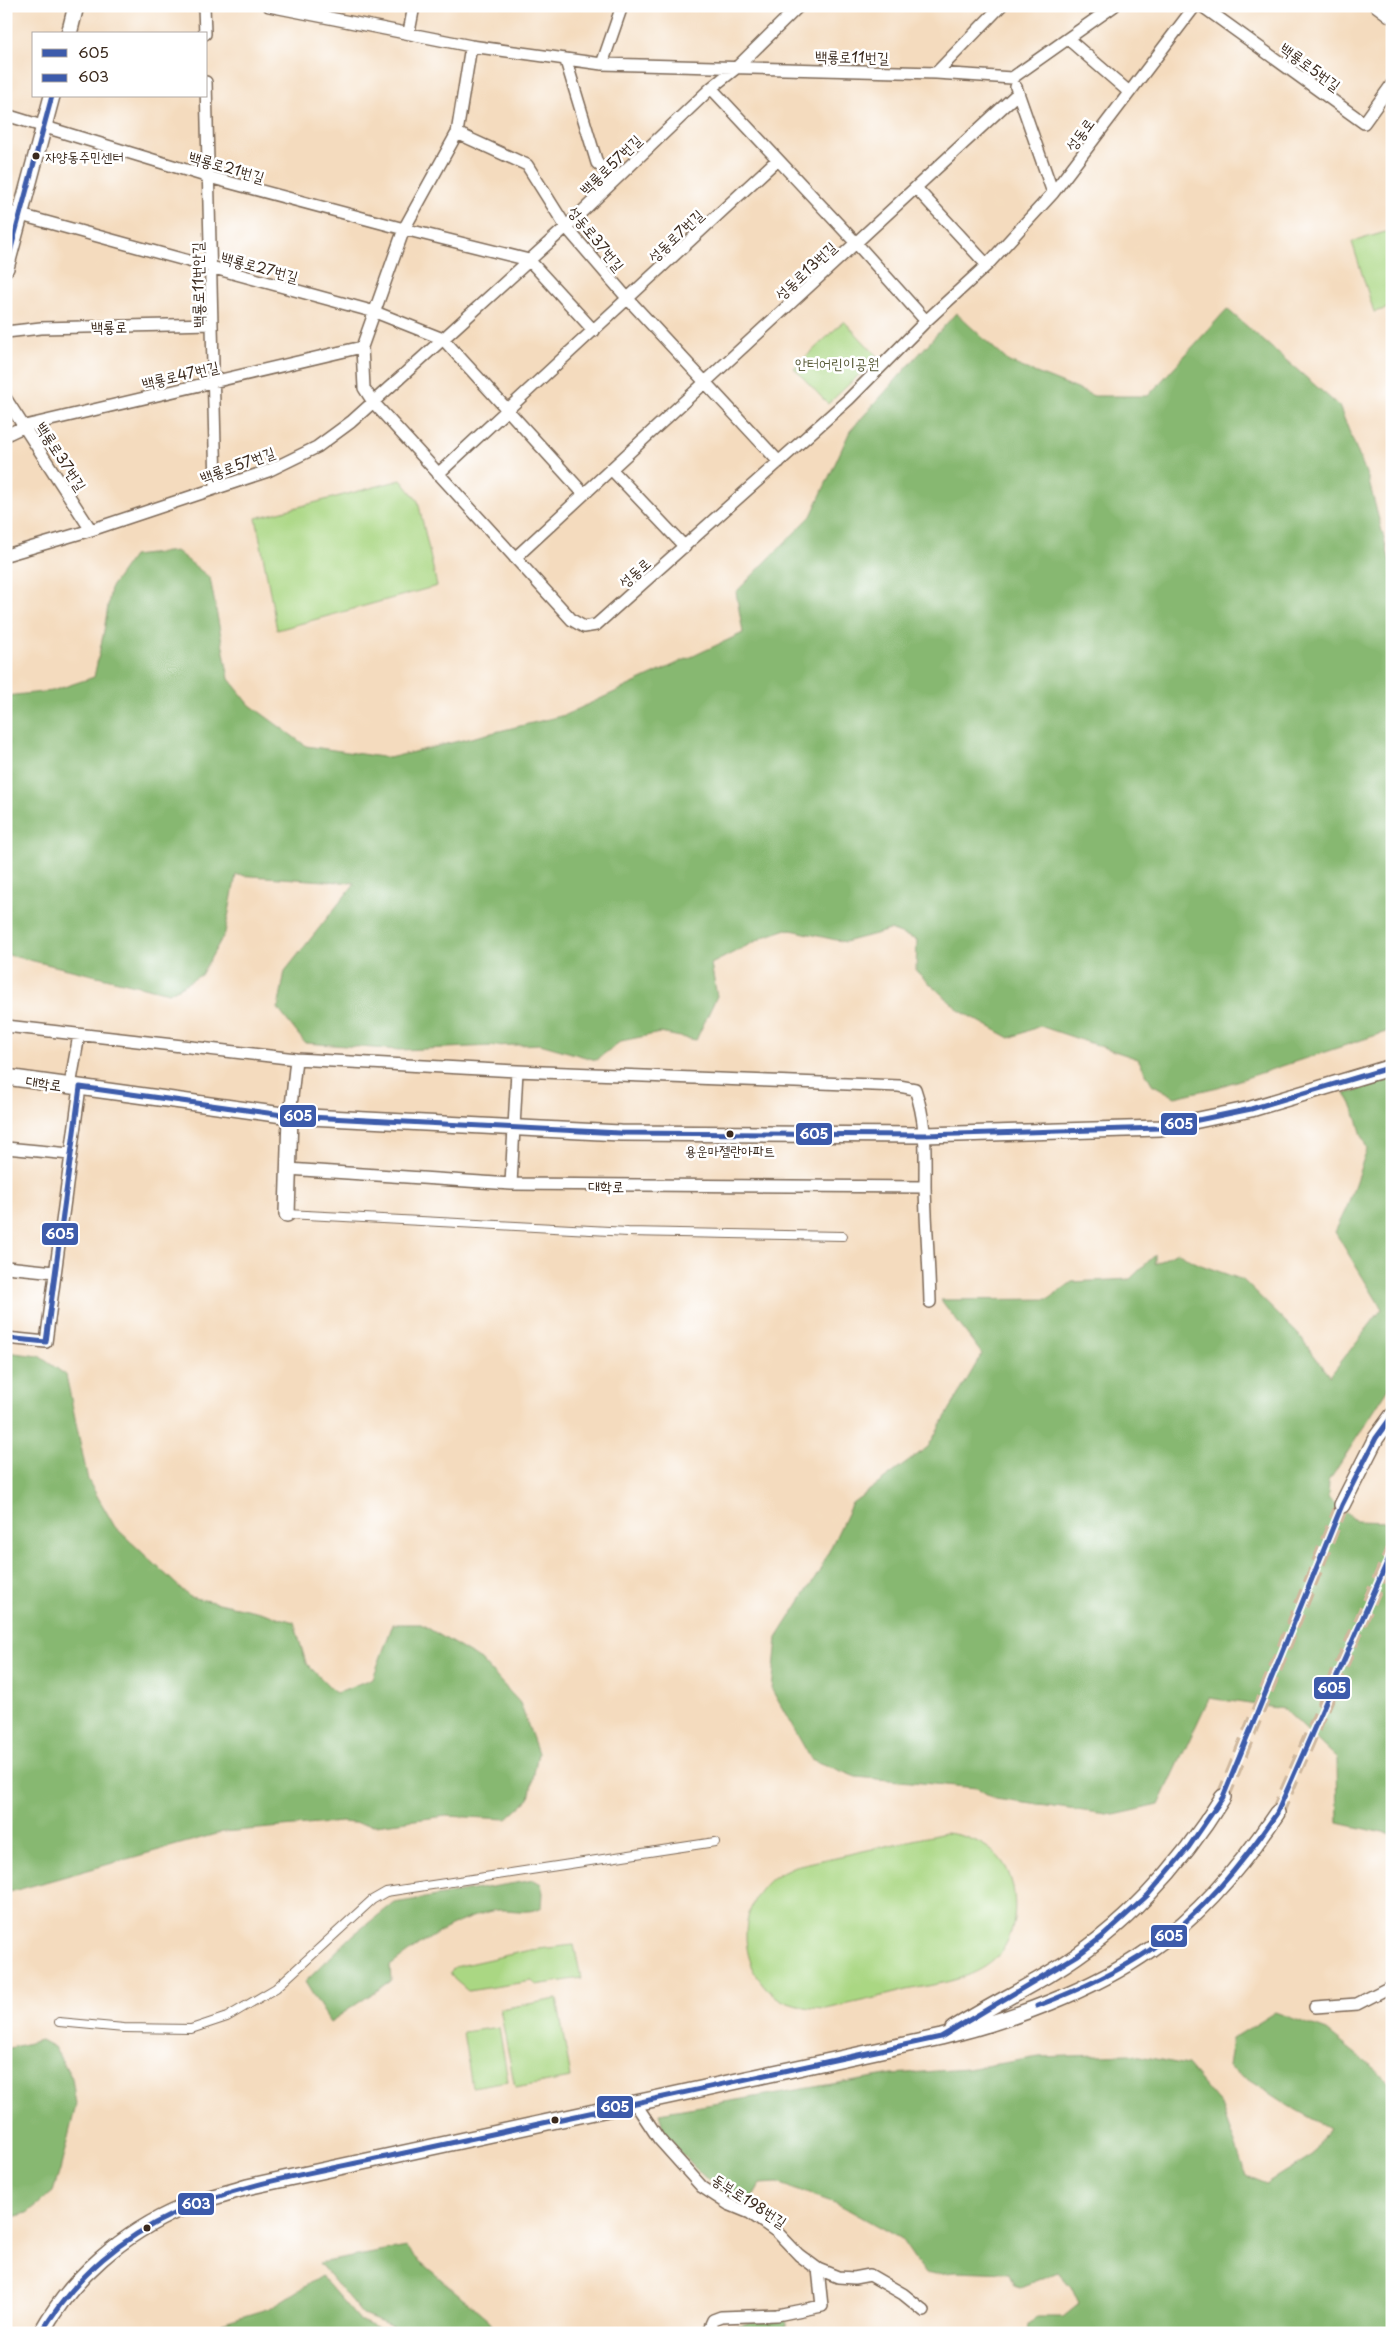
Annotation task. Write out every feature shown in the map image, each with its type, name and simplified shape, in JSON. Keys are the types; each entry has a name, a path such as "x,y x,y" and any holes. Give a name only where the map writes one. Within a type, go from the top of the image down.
{"main road":[{"path":"68,32 75,6"},
{"path":"6,268 51,98"},
{"name":"대학로","path":"6,1078 290,1116 620,1133 925,1135 1160,1128 1251,1109 1392,1067"},
{"path":"287,1214 290,1116"},
{"path":"1342,1505 1376,1438 1392,1416"},
{"path":"941,2037 1002,1999 1053,1972 1111,1930 1168,1874 1223,1797"},
{"path":"41,2333 53,2310 84,2274 130,2236 182,2208 247,2187 941,2037 990,2025 1044,2004 1118,1970 1152,1949 1191,1917 1226,1880 1257,1843 1278,1813"}],"street":[{"path":"204,6 205,32"},
{"name":"백룡로11번길","path":"269,6 409,32 471,46 566,61 735,69 936,73 1012,78"},
{"path":"409,32 414,6"},
{"path":"602,64 622,6"},
{"name":"백룡로57번길","path":"6,555 91,530 268,471 317,447 351,422 566,227 614,179 711,88 735,69 799,6"},
{"path":"936,73 1002,6"},
{"path":"1053,193 1012,78 1114,6"},
{"name":"성동로","path":"373,402 572,620 584,627 596,625 849,399 926,321 987,265 1053,193 1195,6"},
{"name":"백룡로5번길","path":"1202,6 1364,123 1391,86"},
{"path":"1376,6 1392,18"},
{"path":"1068,39 1129,92"},
{"path":"373,402 364,388 362,347 404,229 457,133 471,46"},
{"path":"566,61 597,162 614,179"},
{"path":"711,88 926,321"},
{"name":"성동로13번길","path":"515,558 1018,93"},
{"name":"백룡로11번안길","path":"207,98 216,488"},
{"name":"백룡로21번길","path":"6,115 209,177 529,260"},
{"name":"성동로37번길","path":"457,133 527,165 566,227 628,299 779,462"},
{"name":"성동로7번길","path":"438,474 777,160"},
{"path":"916,188 987,265"},
{"path":"6,212 21,216"},
{"name":"백룡로27번길","path":"21,216 375,312 443,339"},
{"path":"529,260 594,331"},
{"name":"백룡로","path":"6,332 41,328 212,324"},
{"path":"443,339 584,494"},
{"name":"백룡로47번길","path":"6,434 24,426 362,347"},
{"name":"백룡로37번길","path":"6,400 91,530"},
{"path":"611,469 685,547"},
{"path":"6,1026 296,1059 899,1086 915,1089 923,1111 925,1135 925,1188 930,1302"},
{"path":"6,1338 46,1342 70,1154 79,1035"},
{"path":"290,1116 296,1059"},
{"path":"511,1184 517,1070"},
{"path":"6,1148 70,1154"},
{"name":"대학로","path":"288,1170 511,1184 925,1188"},
{"path":"287,1214 628,1232 844,1236"},
{"path":"6,1267 56,1272"},
{"path":"59,2022 124,2028 191,2029 227,2017 276,1988 372,1900 386,1892 714,1842"},
{"path":"1315,2008 1357,2004 1392,1986"},
{"name":"동부로198번길","path":"635,2103 659,2139 702,2187 728,2204 750,2213 777,2232 799,2256 818,2269 838,2277 854,2278 870,2275 903,2294 924,2311"},
{"path":"710,2333 709,2329 713,2320 721,2317 777,2315 822,2306 818,2269"}],"green space":[{"path":"1392,230 1392,307 1374,312 1352,242"},
{"path":"1227,309 1339,406 1368,478 1392,569 1392,1030 1218,1087 1175,1097 1152,1084 1138,1059 1040,1026 1010,1038 960,1011 916,971 917,940 890,930 845,942 787,929 766,936 711,964 717,996 696,1040 660,1033 621,1041 596,1060 540,1044 400,1050 305,1043 278,1009 285,971 355,883 236,875 225,933 201,975 169,993 8,955 6,948 6,696 52,691 94,677 111,587 133,556 176,551 210,578 229,679 250,705 306,746 389,758 565,715 743,633 736,592 811,516 850,431 956,313 1009,362 1094,396 1148,396"},
{"name":"안터어린이공원","path":"844,321 878,357 828,404 794,368"},
{"path":"401,480 418,501 437,586 277,630 256,518"},
{"path":"1392,1079 1392,1383 1329,1481 1328,1498 1356,1521 1392,1522 1392,1835 1338,1823 1337,1759 1284,1709 1209,1698 1159,1805 1114,1815 995,1799 977,1788 856,1777 811,1759 772,1690 777,1638 819,1572 852,1503 928,1447 982,1354 941,1300 1049,1299 1072,1282 1130,1279 1155,1255 1155,1264 1177,1252 1198,1264 1243,1280 1297,1333 1330,1376 1382,1309 1335,1232 1347,1207 1367,1149 1352,1107 1345,1094"},
{"path":"6,1352 39,1356 66,1375 88,1480 115,1527 190,1597 260,1612 294,1622 306,1663 336,1693 373,1678 393,1624 421,1624 481,1660 520,1703 538,1753 529,1799 507,1819 446,1816 375,1825 342,1822 223,1832 6,1893"},
{"path":"945,1833 974,1840 991,1850 1009,1874 1014,1895 1014,1918 1008,1940 995,1959 976,1972 954,1980 826,2009 789,2003 778,1998 766,1987 756,1974 750,1959 746,1944 746,1928 756,1897 769,1881 779,1873 795,1866"},
{"path":"534,1880 541,1884 543,1893 542,1907 530,1911 492,1911 464,1920 438,1933 390,1966 391,1981 330,2022 305,1982 353,1935 394,1903"},
{"path":"574,1945 581,1978 536,1985 532,1981 468,1991 454,1979 450,1972 455,1967 530,1950"},
{"path":"557,1999 571,2078 515,2088 500,2009"},
{"path":"1275,2012 1327,2031 1392,2083 1392,2333 1028,2333 1029,2323 1036,2317 1063,2317 1079,2304 1071,2287 1058,2272 1020,2287 1014,2285 1009,2273 955,2271 925,2274 901,2239 838,2204 778,2183 760,2184 748,2205 736,2201 714,2186 690,2163 664,2132 659,2113 892,2074 967,2069 1039,2057 1129,2054 1187,2065 1221,2105 1246,2176 1266,2184 1314,2154 1329,2128 1289,2106 1228,2067 1232,2039"},
{"path":"499,2027 508,2081 472,2087 463,2032"},
{"path":"41,2040 54,2047 72,2078 76,2105 53,2192 27,2213 6,2219 6,2049"},
{"path":"407,2247 416,2258 489,2320 498,2333 473,2333 455,2326 400,2330 363,2315 319,2263"},
{"path":"321,2276 359,2320 388,2333 213,2333 221,2323 270,2308"},
{"path":"785,2321 789,2333 716,2333 715,2330 753,2322"}],"tunnel":[{"path":"1223,1797 1342,1505"},
{"path":"1277,1813 1392,1550"}],"transit line":[{"name":"605","path":"6,267 51,98"},
{"name":"605","path":"80,1087 290,1116 620,1133 925,1135 1160,1128 1251,1109 1392,1067"},
{"name":"605","path":"6,1338 46,1342 80,1087"},
{"name":"605","path":"395,2155 941,2037 1078,1955 1103,1936 1148,1895 1188,1848 1223,1797 1342,1505 1376,1438 1392,1416"},
{"name":"605","path":"1037,2006 1095,1981 1123,1967 1150,1950 1187,1921 1220,1887 1250,1851 1277,1813 1392,1551"},
{"name":"603","path":"41,2333 74,2287 112,2252 152,2225 196,2204 242,2189 395,2155"}],"place":[{"name":"자양동주민센터","path":"36,156"},
{"name":"용운마젤란아파트","path":"730,1134"}]}
